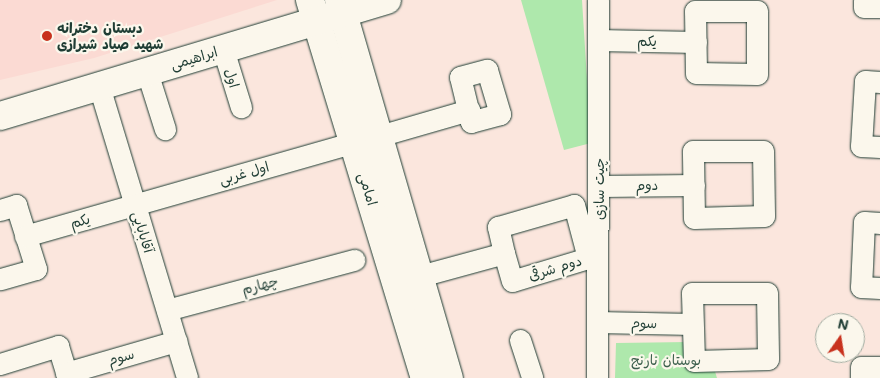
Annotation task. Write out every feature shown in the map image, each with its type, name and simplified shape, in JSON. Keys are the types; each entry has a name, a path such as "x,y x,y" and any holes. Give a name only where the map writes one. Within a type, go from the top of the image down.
{"main road":[{"name":"ابراهیمی","path":"0,116 223,49 314,10 388,0"},
{"name":"امامی","path":"342,6 366,139 425,378"},
{"name":"امامی","path":"314,10 420,276 449,378"}],"street":[{"name":"چیت سازی","path":"597,378 600,186 598,0"},
{"path":"864,0 864,7 880,7"},
{"name":"یکم","path":"598,40 696,42"},
{"name":"اول","path":"223,49 241,106"},
{"path":"147,72 165,129"},
{"path":"880,82 865,81 862,146 880,146"},
{"name":"آقابابایی","path":"99,86 187,378"},
{"path":"366,139 468,110"},
{"name":"اول غربی","path":"135,206 366,139"},
{"path":"693,150 763,151 764,216 694,218 694,185 693,150"},
{"name":"دوم","path":"600,186 694,185"},
{"path":"0,210 16,205 36,270 0,280"},
{"name":"دوم شرقی","path":"574,205 588,258 512,281 504,253 498,227 574,205"},
{"name":"یکم","path":"25,236 135,206"},
{"path":"880,223 864,222 861,287 880,288"},
{"path":"420,276 504,253"},
{"name":"چهارم","path":"167,310 354,260"},
{"path":"692,293 767,293 768,359 694,361 692,324 692,293"},
{"name":"سوم","path":"597,322 692,324"},
{"path":"520,340 532,378"},
{"name":"سوم","path":"67,376 176,341"},
{"path":"0,364 58,346 67,376"},
{"path":"861,378 861,367 880,367"}],"shaded area":[{"path":"0,0 277,0 94,58 0,80"}],"green space":[{"path":"521,0 582,0 591,143 564,150"},
{"name":"بوستان نارنج","path":"688,342 714,368 717,378 615,378 616,343"}],"place":[{"name":"دبستان دخترانه شهید صیاد شیرازی","path":"47,36"}]}
